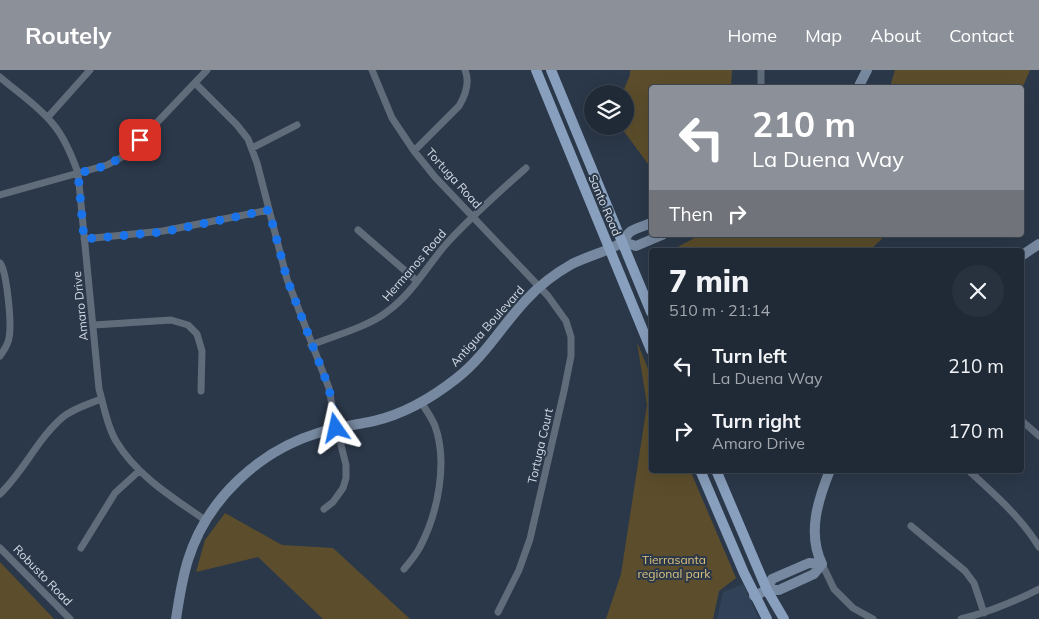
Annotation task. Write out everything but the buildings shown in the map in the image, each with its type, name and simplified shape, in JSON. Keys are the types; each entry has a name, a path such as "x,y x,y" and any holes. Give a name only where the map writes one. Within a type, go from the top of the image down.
{"main road":[{"name":"Santo Road","path":"536,70 649,345"},
{"name":"Santo Road","path":"551,70 649,307"},
{"path":"701,473 754,596 767,619"},
{"path":"717,473 767,590 784,619"}],"street":[{"path":"48,117 90,70"},
{"path":"0,195 107,165 126,155 207,70"},
{"name":"Tortuga Road","path":"372,70 392,118 414,151 435,176 540,287"},
{"path":"414,151 459,106 463,99 467,82 466,70"},
{"path":"761,85 762,70"},
{"path":"860,85 867,70"},
{"name":"Amaro Drive","path":"0,77 48,117 71,153 78,173 99,389 108,422 116,440 139,471 205,520"},
{"path":"195,83 237,125 248,139 252,148 287,279 329,388 336,428 346,465 346,478 343,488 334,502 324,509"},
{"path":"252,148 297,125"},
{"name":"Hermanos Road","path":"311,345 379,318 406,295 448,243 473,217 526,168"},
{"path":"84,239 163,232 269,210"},
{"name":"Antigua Boulevard","path":"176,619 182,579 188,558 205,520 244,473 279,449 299,439 336,428 376,420 421,402 458,377 479,357 527,299 540,287 572,264 623,242 630,232 649,224"},
{"path":"358,230 418,281"},
{"name":"Antigua Boulevard","path":"623,242 636,246 657,237"},
{"path":"1024,254 1039,244"},
{"path":"0,263 5,272 10,326 9,339 0,356"},
{"name":"Tortuga Court","path":"498,612 519,570 530,539 571,356 571,338 566,321 540,287"},
{"path":"94,325 171,320 188,325 197,334 202,351 201,391"},
{"path":"0,494 9,485 51,428 64,416 102,399"},
{"path":"404,569 420,548 428,530 441,478 440,447 434,424 421,402"},
{"path":"1024,423 1039,436"},
{"path":"81,548 115,493 139,471"},
{"path":"829,473 820,494 814,528 818,556 834,589 853,608 873,619"},
{"path":"971,473 1033,536 1039,548"},
{"path":"912,526 965,571 974,583 984,613"},
{"name":"Robusto Road","path":"0,548 70,619"},
{"path":"754,596 767,590 778,590 814,574 822,564"},
{"path":"961,619 984,613 1039,589"}],"shaded area":[{"path":"743,584 759,619 717,619 723,592"}],"green space":[{"path":"630,70 732,70 731,85 649,85 649,165 627,135 634,135 634,85 626,85"},
{"path":"895,70 1030,70 1024,85 891,85"},
{"path":"696,237 884,237 872,248 676,248"},
{"name":"Tierrasanta regional park","path":"637,342 649,371 649,473 691,473 736,578 719,591 713,619 606,619 621,574 647,405"},
{"path":"225,513 282,545 333,548 410,619 323,619 258,557 196,572 205,540"},
{"path":"0,562 54,619 0,619"}],"route":[{"path":"140,140 126,155 107,165 78,173 84,239 163,232 269,210 287,279 329,388 336,428"}]}
